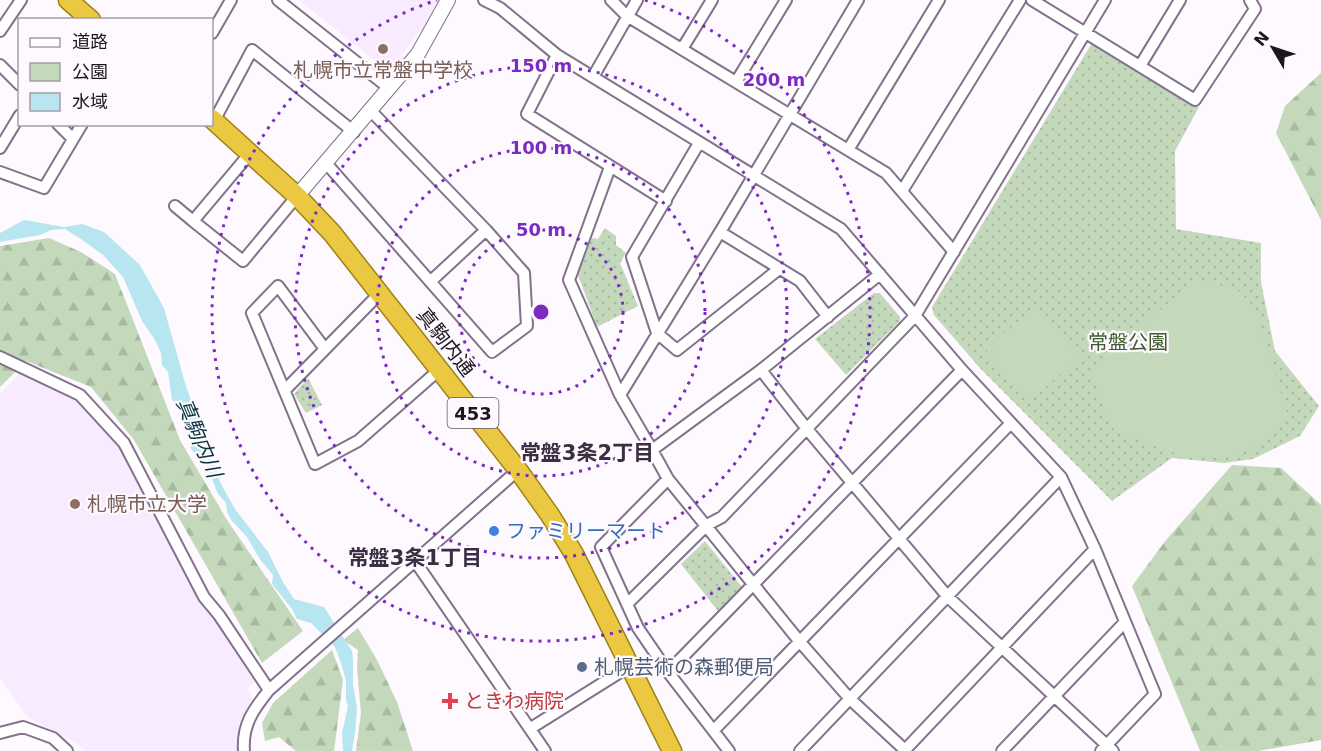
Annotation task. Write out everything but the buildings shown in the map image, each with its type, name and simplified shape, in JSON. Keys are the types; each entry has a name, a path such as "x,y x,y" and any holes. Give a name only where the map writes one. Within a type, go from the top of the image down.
{"highway":[{"path":"69,0 89,18"},
{"name":"真駒内通","path":"213,120 251,152 332,233 518,470 574,554 672,751"}],"street":[{"path":"0,32 21,0"},
{"path":"213,31 231,0"},
{"path":"278,0 389,88"},
{"path":"175,206 243,261 418,54 448,0"},
{"path":"484,0 500,8 558,55 841,229 962,370 1061,477 1095,549 1155,694 1107,749 948,597 760,370"},
{"path":"611,0 627,16 886,173 954,252"},
{"path":"593,76 637,0"},
{"path":"682,50 712,0"},
{"path":"736,82 786,0"},
{"path":"620,395 858,0"},
{"path":"848,150 939,0"},
{"path":"902,191 1020,0"},
{"path":"1032,0 1196,100 1256,3"},
{"path":"627,604 707,525 722,517 915,316 1105,0"},
{"path":"1140,66 1180,0"},
{"path":"213,120 252,50 354,132"},
{"path":"558,55 527,114 666,201"},
{"path":"0,65 18,83"},
{"path":"326,163 492,352 527,326 524,273 486,230 371,111"},
{"path":"0,148 18,118"},
{"path":"60,126 73,139"},
{"path":"0,172 44,188 81,126"},
{"path":"699,143 632,257 657,333 677,350 779,269"},
{"path":"193,221 251,152"},
{"path":"610,166 569,280 620,395 668,479 850,699 905,751 1095,549"},
{"path":"431,281 486,230"},
{"path":"720,232 800,281 828,317"},
{"path":"652,450 760,370 880,274"},
{"path":"325,349 278,286 252,313 315,464 358,441 439,370"},
{"path":"285,390 380,293"},
{"path":"0,357 80,395 124,443 204,597 219,615 269,690"},
{"path":"668,672 962,370"},
{"path":"714,730 1010,424"},
{"path":"244,751 243,739 246,725 252,712 269,690 518,470"},
{"path":"800,751 1061,477"},
{"path":"668,479 601,547 638,628 668,672 729,751"},
{"path":"415,561 545,751"},
{"path":"1002,751 1124,623"},
{"path":"531,728 630,666"},
{"path":"0,733 23,727 52,738 67,751"}],"shaded area":[{"name":"札幌市立常盤中学校","path":"299,0 438,0 424,27 388,71"},
{"name":"札幌市立大学","path":"22,371 79,402 119,446 182,562 255,681 248,688 252,699 239,723 242,751 85,751 78,744 27,717 0,678 0,394"}],"green space":[{"name":"常盤公園","path":"1092,43 1199,107 1175,151 1176,229 1261,243 1261,282 1275,351 1319,406 1300,436 1253,459 1224,463 1172,458 1112,501 979,367 934,315 932,307"},
{"path":"1321,73 1321,220 1276,133 1285,106"},
{"path":"605,228 616,236 616,245 626,253 620,263 638,306 599,326 596,324 578,275 592,238 598,239"},
{"path":"49,238 81,252 115,274 180,440 227,520 303,631 262,663 134,440 91,387 26,361 0,387 0,246"},
{"path":"1195,280 1237,289 1255,308 1287,412 1283,424 1266,441 1235,454 1216,458 1182,455 1114,430 1090,370"},
{"path":"874,293 880,293 900,317 900,321 846,375 815,339"},
{"path":"1035,306 1079,358 1030,401 986,350"},
{"path":"308,378 322,405 306,413 294,394"},
{"path":"1232,465 1281,468 1321,505 1321,740 1258,751 1200,751 1132,586 1166,540"},
{"path":"705,541 742,587 718,611 681,564"},
{"path":"358,628 377,660 397,702 413,751 356,751 361,713 357,668 358,650 343,640"},
{"path":"332,650 343,680 334,751 296,751 279,737 265,741 262,723 273,703"}],"water":[{"name":"真駒内川","path":"24,220 64,227 82,224 104,232 140,265 164,308 185,383 221,484 235,509 268,552 294,599 324,607 352,651 353,684 357,708 352,751 343,751 342,733 348,706 346,680 335,647 311,623 297,619 272,584 273,575 259,558 247,537 232,521 227,512 226,503 218,494 206,464 191,449 183,409 172,400 168,372 162,365 161,353 142,321 123,277 103,255 65,229 0,242 0,233"}],"place":[{"name":"札幌市立常盤中学校","path":"383,49"},
{"name":"札幌市立大学","path":"75,504"},
{"name":"ファミリーマート","path":"494,531"},
{"name":"札幌芸術の森郵便局","path":"582,667"},
{"name":"ときわ病院","path":"450,701"}],"district":[{"name":"常盤3条2丁目","path":"587,453"},
{"name":"常盤3条1丁目","path":"415,558"}]}
